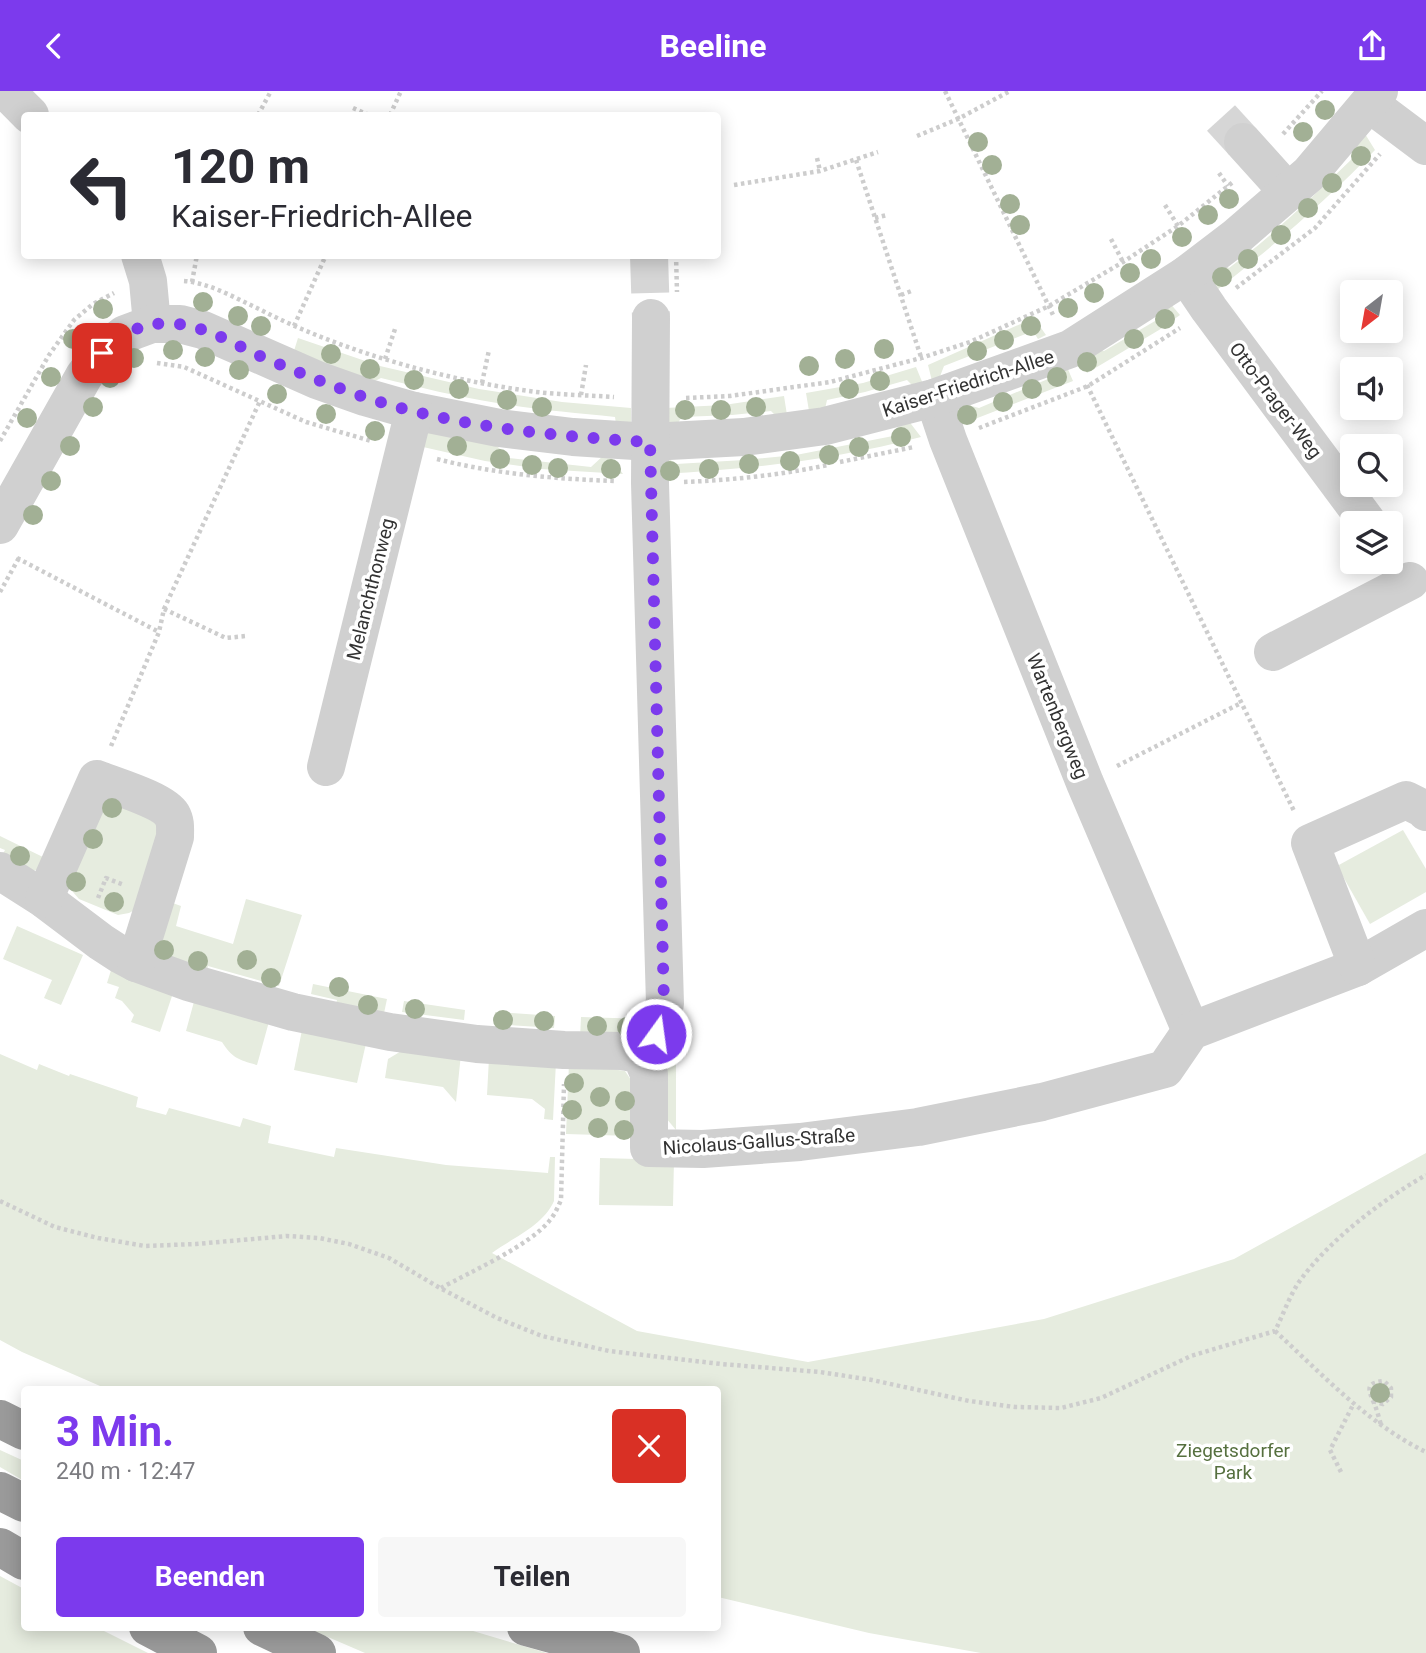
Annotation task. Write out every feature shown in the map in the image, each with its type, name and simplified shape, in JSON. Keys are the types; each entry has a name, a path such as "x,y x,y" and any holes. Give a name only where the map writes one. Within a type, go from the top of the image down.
{"highway":[{"path":"0,1419 21,1430"},
{"path":"0,1491 21,1502"},
{"path":"0,1547 21,1559"},
{"path":"156,1631 198,1653"},
{"path":"270,1631 317,1653"},
{"path":"541,1631 621,1653"}],"street":[{"path":"6,91 27,112"},
{"path":"1374,97 1414,137"},
{"name":"Kaiser-Friedrich-Allee","path":"11,542 9,484 102,353 125,334 152,324 180,324 203,330 329,385 414,411 499,428 573,437 650,442 744,437 825,426 934,398 1070,349 1186,275 1236,237 1309,174 1374,97"},
{"path":"1243,142 1288,192"},
{"path":"148,264 152,324"},
{"name":"Otto-Prager-Weg","path":"1186,275 1359,511"},
{"path":"0,871 44,899 100,942 136,963 187,982 280,1008 383,1031 477,1044 621,1051 642,1058 654,1041 656,1020 664,1004 650,483 651,318"},
{"name":"Wartenbergweg","path":"934,398 948,440 1085,783 1191,1031"},
{"name":"Melanchthonweg","path":"327,767 414,411"},
{"path":"1273,652 1409,568"},
{"path":"44,899 97,779 157,802 173,817 175,837 136,963"},
{"path":"1358,967 1310,843 1406,800 1426,812"},
{"path":"1191,1031 1358,967 1426,928"},
{"name":"Nicolaus-Gallus-Straße","path":"642,1058 649,1074 649,1148 703,1149 800,1142 918,1128 1042,1102 1165,1069 1191,1031"}],"path":[{"path":"260,112 271,91"},
{"path":"391,112 401,91"},
{"path":"945,91 1310,843"},
{"path":"917,136 958,119 1010,91"},
{"path":"353,109 361,112"},
{"path":"154,363 184,367 306,422 457,464 520,474 650,483 722,480 789,473 948,440 1088,386 1209,309 1315,228 1414,137"},
{"path":"734,185 820,171 878,152"},
{"path":"817,158 820,171"},
{"path":"856,160 921,358"},
{"path":"1214,167 1228,186"},
{"path":"1165,205 1178,226"},
{"path":"875,218 887,215"},
{"path":"1111,239 1123,262"},
{"path":"192,282 196,259"},
{"path":"97,779 159,632 164,609 324,259"},
{"path":"901,295 914,290"},
{"path":"385,359 396,325"},
{"path":"482,383 489,350"},
{"path":"581,395 586,365"},
{"path":"11,542 19,558 159,632"},
{"path":"11,542 19,558"},
{"path":"0,591 19,558"},
{"path":"164,609 226,638 246,636"},
{"path":"1085,783 1241,703"},
{"path":"440,1288 537,1233 556,1211 561,1200 565,1049"},
{"path":"0,1202 55,1227 145,1246 287,1236 319,1238 349,1244 389,1258 497,1318 541,1336 609,1351 820,1372 969,1401 1015,1407 1061,1408 1101,1398 1191,1356 1275,1331 1298,1283 1330,1245 1426,1175"},
{"path":"1275,1331 1382,1426 1426,1452"},
{"path":"1373,1401 1382,1404 1391,1397 1391,1388 1384,1381 1374,1382 1370,1386 1369,1395 1382,1426"},
{"path":"1341,1472 1330,1450 1354,1403"}],"green space":[{"path":"1362,129 1375,150 1296,225 1212,294 1209,275 1220,263 1229,268 1246,255 1355,156 1351,142"},
{"path":"1169,302 1180,315 1087,373 1078,356 1091,348 1104,351 1155,321 1159,309"},
{"path":"1034,318 1046,335 1038,339 1033,331 944,366 939,379 932,381 928,365"},
{"path":"298,338 380,366 479,389 562,402 631,408 631,425 616,424 615,417 482,401 381,378 373,382 293,354"},
{"path":"1064,360 1073,381 962,424 956,407 964,404 979,408 1048,379 1052,367"},
{"path":"916,367 923,384 914,387 907,380 827,400 825,409 809,411 806,393 863,383"},
{"path":"784,396 787,415 776,416 771,411 682,417 677,424 665,423 665,408 724,405"},
{"path":"908,420 921,437 856,452 792,462 661,474 664,455 676,464 796,455 893,436 901,423"},
{"path":"422,431 497,446 509,458 591,467 604,455 612,458 623,474 541,469 485,461 423,447"},
{"path":"116,800 162,827 138,908 118,915 79,899 69,884 97,807"},
{"path":"1403,830 1426,869 1426,892 1370,924 1337,866"},
{"path":"0,836 47,859 37,870 32,871 0,859 5,850 0,848"},
{"path":"246,899 302,915 279,986 208,966 206,975 157,957 167,901 181,906 176,926 233,944"},
{"path":"17,926 83,955 61,1005 44,998 52,980 3,959"},
{"path":"112,967 174,990 160,1032 131,1022 134,1015 122,1001 115,998 119,987 107,983"},
{"path":"313,984 387,999 383,1018 335,1008 337,1000 311,994"},
{"path":"195,998 270,1018 257,1065 237,1058 222,1042 186,1031"},
{"path":"404,1001 465,1010 464,1020 402,1012"},
{"path":"495,1012 555,1016 554,1028 494,1024"},
{"path":"676,1012 676,1130 666,1118 666,1023"},
{"path":"581,1017 646,1019 641,1036 580,1038"},
{"path":"303,1025 367,1039 357,1083 294,1070"},
{"path":"408,1047 461,1054 456,1102 443,1087 385,1078 388,1059"},
{"name":"Ziegetsdorfer Park","path":"0,1054 37,1070 39,1064 138,1097 136,1107 166,1115 169,1108 240,1127 243,1118 271,1126 268,1143 334,1157 336,1148 446,1165 548,1173 550,1157 555,1157 554,1201 549,1210 526,1231 492,1253 637,1331 808,1362 1044,1319 1234,1259 1426,1153 1426,1653 981,1653 869,1633 721,1598 721,1386 100,1386 0,1340"},
{"path":"489,1058 556,1062 553,1120 544,1119 545,1109 532,1099 487,1095"},
{"path":"569,1063 625,1071 631,1080 631,1136 566,1134"},
{"path":"600,1158 674,1160 673,1206 599,1205"},
{"path":"0,1450 21,1460 21,1479 0,1467"},
{"path":"0,1576 21,1587 21,1631 104,1631 148,1653 0,1653"},
{"path":"314,1631 473,1631 547,1653 365,1653"}],"tunnel":[{"path":"1221,118 1243,142"},
{"path":"649,259 651,318"}],"route":[{"path":"102,353 125,334 152,324 180,324 223,338 317,380 414,411 499,428 573,437 650,442 664,1004 656,1020 656,1034"}]}
